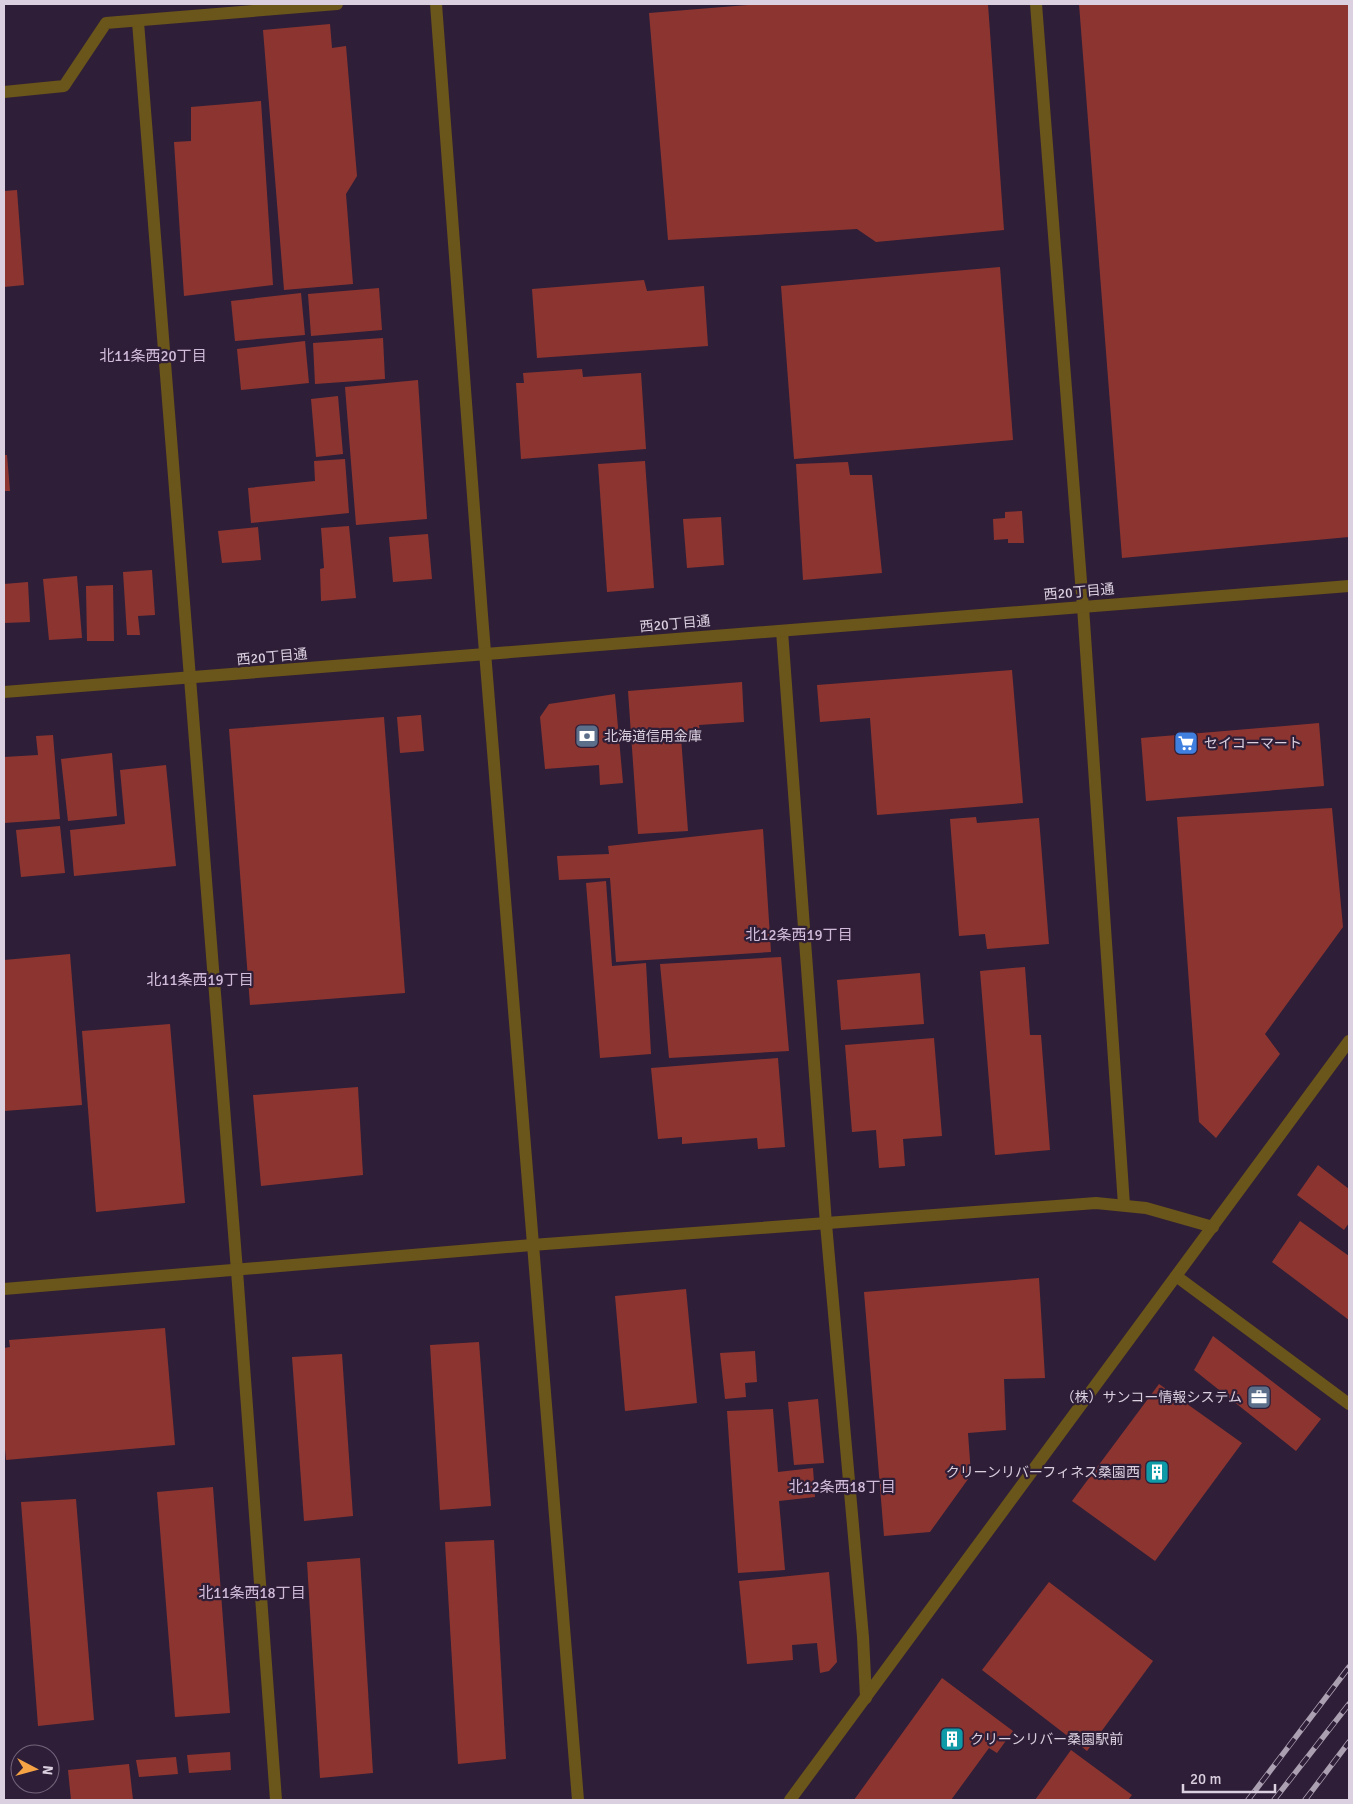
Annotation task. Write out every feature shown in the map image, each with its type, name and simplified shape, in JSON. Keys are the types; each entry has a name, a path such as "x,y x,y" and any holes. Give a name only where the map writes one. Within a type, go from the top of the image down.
{"street":[{"path":"4,92 64,86 106,23 138,22 337,4"},
{"path":"436,4 532,1245 578,1800"},
{"path":"1036,4 1083,607 1124,1205"},
{"path":"138,22 237,1271 276,1800"},
{"name":"西20丁目通","path":"4,692 1349,586"},
{"path":"782,631 826,1224 863,1637 866,1698"},
{"path":"790,1800 1349,1041"},
{"path":"4,1289 532,1245 1096,1204 1146,1208 1213,1227"},
{"path":"1176,1276 1349,1404"}],"building":[{"path":"760,4 988,4 1004,230 876,242 857,229 668,240 649,13"},
{"path":"1079,4 1349,4 1349,537 1122,558"},
{"path":"330,24 332,48 346,46 357,176 346,194 353,284 284,290 263,30"},
{"path":"261,101 273,285 184,296 174,142 191,141 191,107"},
{"path":"17,190 24,285 4,287 4,191"},
{"path":"1000,267 1013,440 794,459 781,286"},
{"path":"644,280 647,291 704,286 708,346 537,358 532,289"},
{"path":"379,288 382,330 311,336 308,294"},
{"path":"301,293 305,335 235,341 231,301"},
{"path":"383,338 385,379 315,384 313,343"},
{"path":"305,341 309,383 241,390 237,349"},
{"path":"582,369 583,377 641,373 646,449 521,459 516,383 524,383 523,373"},
{"path":"418,380 427,519 356,525 345,387"},
{"path":"338,396 343,454 316,457 311,399"},
{"path":"4,455 7,455 10,491 4,491"},
{"path":"345,459 349,513 251,523 248,488 315,481 314,461"},
{"path":"645,461 654,588 607,592 598,464"},
{"path":"848,462 850,475 872,475 882,573 803,580 796,464"},
{"path":"1022,511 1024,543 1008,543 1008,539 994,540 993,519 1005,518 1005,512"},
{"path":"721,517 724,565 687,568 683,519"},
{"path":"349,526 356,598 321,601 320,569 324,568 321,528"},
{"path":"258,527 261,560 222,563 218,531"},
{"path":"428,534 432,579 393,582 389,537"},
{"path":"152,570 155,615 138,616 140,635 127,635 123,572"},
{"path":"77,576 82,638 49,640 43,579"},
{"path":"28,582 30,622 4,623 4,584"},
{"path":"113,585 114,641 87,641 86,586"},
{"path":"1012,670 1023,803 877,815 870,718 820,722 817,685"},
{"path":"742,682 744,722 699,725 701,736 681,737 688,831 638,834 628,691"},
{"path":"615,694 623,783 600,785 599,765 545,769 540,717 549,704"},
{"path":"421,715 424,751 400,753 397,717"},
{"path":"384,717 405,993 250,1005 229,729"},
{"path":"1319,723 1324,786 1146,801 1141,738"},
{"path":"53,735 60,819 4,823 4,757 38,755 36,736"},
{"path":"112,753 117,816 68,821 61,759"},
{"path":"166,765 176,866 74,876 70,830 125,824 120,770"},
{"path":"1332,808 1343,927 1265,1034 1280,1054 1216,1138 1199,1122 1177,817"},
{"path":"976,817 977,823 1039,818 1049,944 987,949 985,934 959,936 950,819"},
{"path":"60,826 65,873 21,877 16,830"},
{"path":"763,829 771,952 616,962 610,878 559,880 557,856 609,854 608,846"},
{"path":"606,881 612,966 646,963 651,1054 600,1058 586,883"},
{"path":"70,954 82,1105 4,1111 4,960"},
{"path":"781,957 789,1051 669,1058 660,964"},
{"path":"1025,967 1030,1035 1041,1035 1050,1150 995,1155 980,971"},
{"path":"920,973 924,1024 841,1030 837,980"},
{"path":"170,1024 185,1203 96,1212 82,1031"},
{"path":"934,1038 942,1136 903,1139 905,1166 879,1168 876,1130 852,1132 845,1045"},
{"path":"778,1058 785,1147 758,1149 757,1138 682,1144 682,1137 658,1139 651,1068"},
{"path":"358,1087 363,1175 261,1186 253,1095"},
{"path":"1318,1165 1349,1189 1349,1223 1344,1230 1297,1195"},
{"path":"1300,1221 1349,1256 1349,1320 1272,1262"},
{"path":"1039,1278 1045,1378 1004,1379 1006,1430 968,1433 971,1475 930,1532 884,1536 864,1292"},
{"path":"686,1289 697,1403 625,1411 615,1296"},
{"path":"165,1328 175,1445 6,1460 4,1438 4,1348 10,1347 9,1340"},
{"path":"1213,1336 1321,1419 1296,1451 1194,1370"},
{"path":"479,1342 491,1506 440,1510 430,1345"},
{"path":"755,1351 757,1382 745,1383 746,1397 725,1399 720,1353"},
{"path":"342,1354 353,1516 304,1521 292,1357"},
{"name":"クリーンリバーフィネス桑園西","path":"1159,1384 1242,1443 1155,1561 1072,1501"},
{"path":"818,1399 824,1463 794,1465 788,1402"},
{"path":"773,1409 778,1472 813,1468 815,1497 779,1501 785,1570 738,1573 727,1411"},
{"path":"213,1487 230,1713 175,1717 157,1492"},
{"path":"76,1499 94,1720 38,1726 21,1502"},
{"path":"494,1540 506,1759 458,1764 445,1542"},
{"path":"360,1558 373,1773 320,1778 307,1562"},
{"path":"829,1572 837,1662 829,1671 820,1673 817,1643 792,1645 793,1660 747,1664 739,1581"},
{"path":"1049,1582 1153,1661 1087,1751 982,1670"},
{"name":"クリーンリバー桑園駅前","path":"942,1678 1013,1731 997,1753 989,1748 951,1800 854,1800"},
{"path":"1071,1750 1132,1795 1128,1800 1035,1800"},
{"path":"230,1752 231,1770 189,1773 187,1755"},
{"path":"176,1757 178,1774 139,1777 136,1760"},
{"path":"129,1764 133,1800 71,1800 68,1770"}],"railway":[{"path":"1248,1800 1349,1667"},
{"path":"1274,1800 1349,1704"},
{"path":"1305,1800 1349,1742"}],"place":[{"name":"北海道信用金庫","path":"587,736"},
{"name":"セイコーマート","path":"1186,743"},
{"name":"（株）サンコー情報システム","path":"1259,1397"},
{"name":"クリーンリバーフィネス桑園西","path":"1157,1472"},
{"name":"クリーンリバー桑園駅前","path":"952,1739"}],"district":[{"name":"北11条西20丁目","path":"153,356"},
{"name":"北12条西19丁目","path":"799,935"},
{"name":"北11条西19丁目","path":"200,980"},
{"name":"北12条西18丁目","path":"842,1487"},
{"name":"北11条西18丁目","path":"252,1593"}]}
